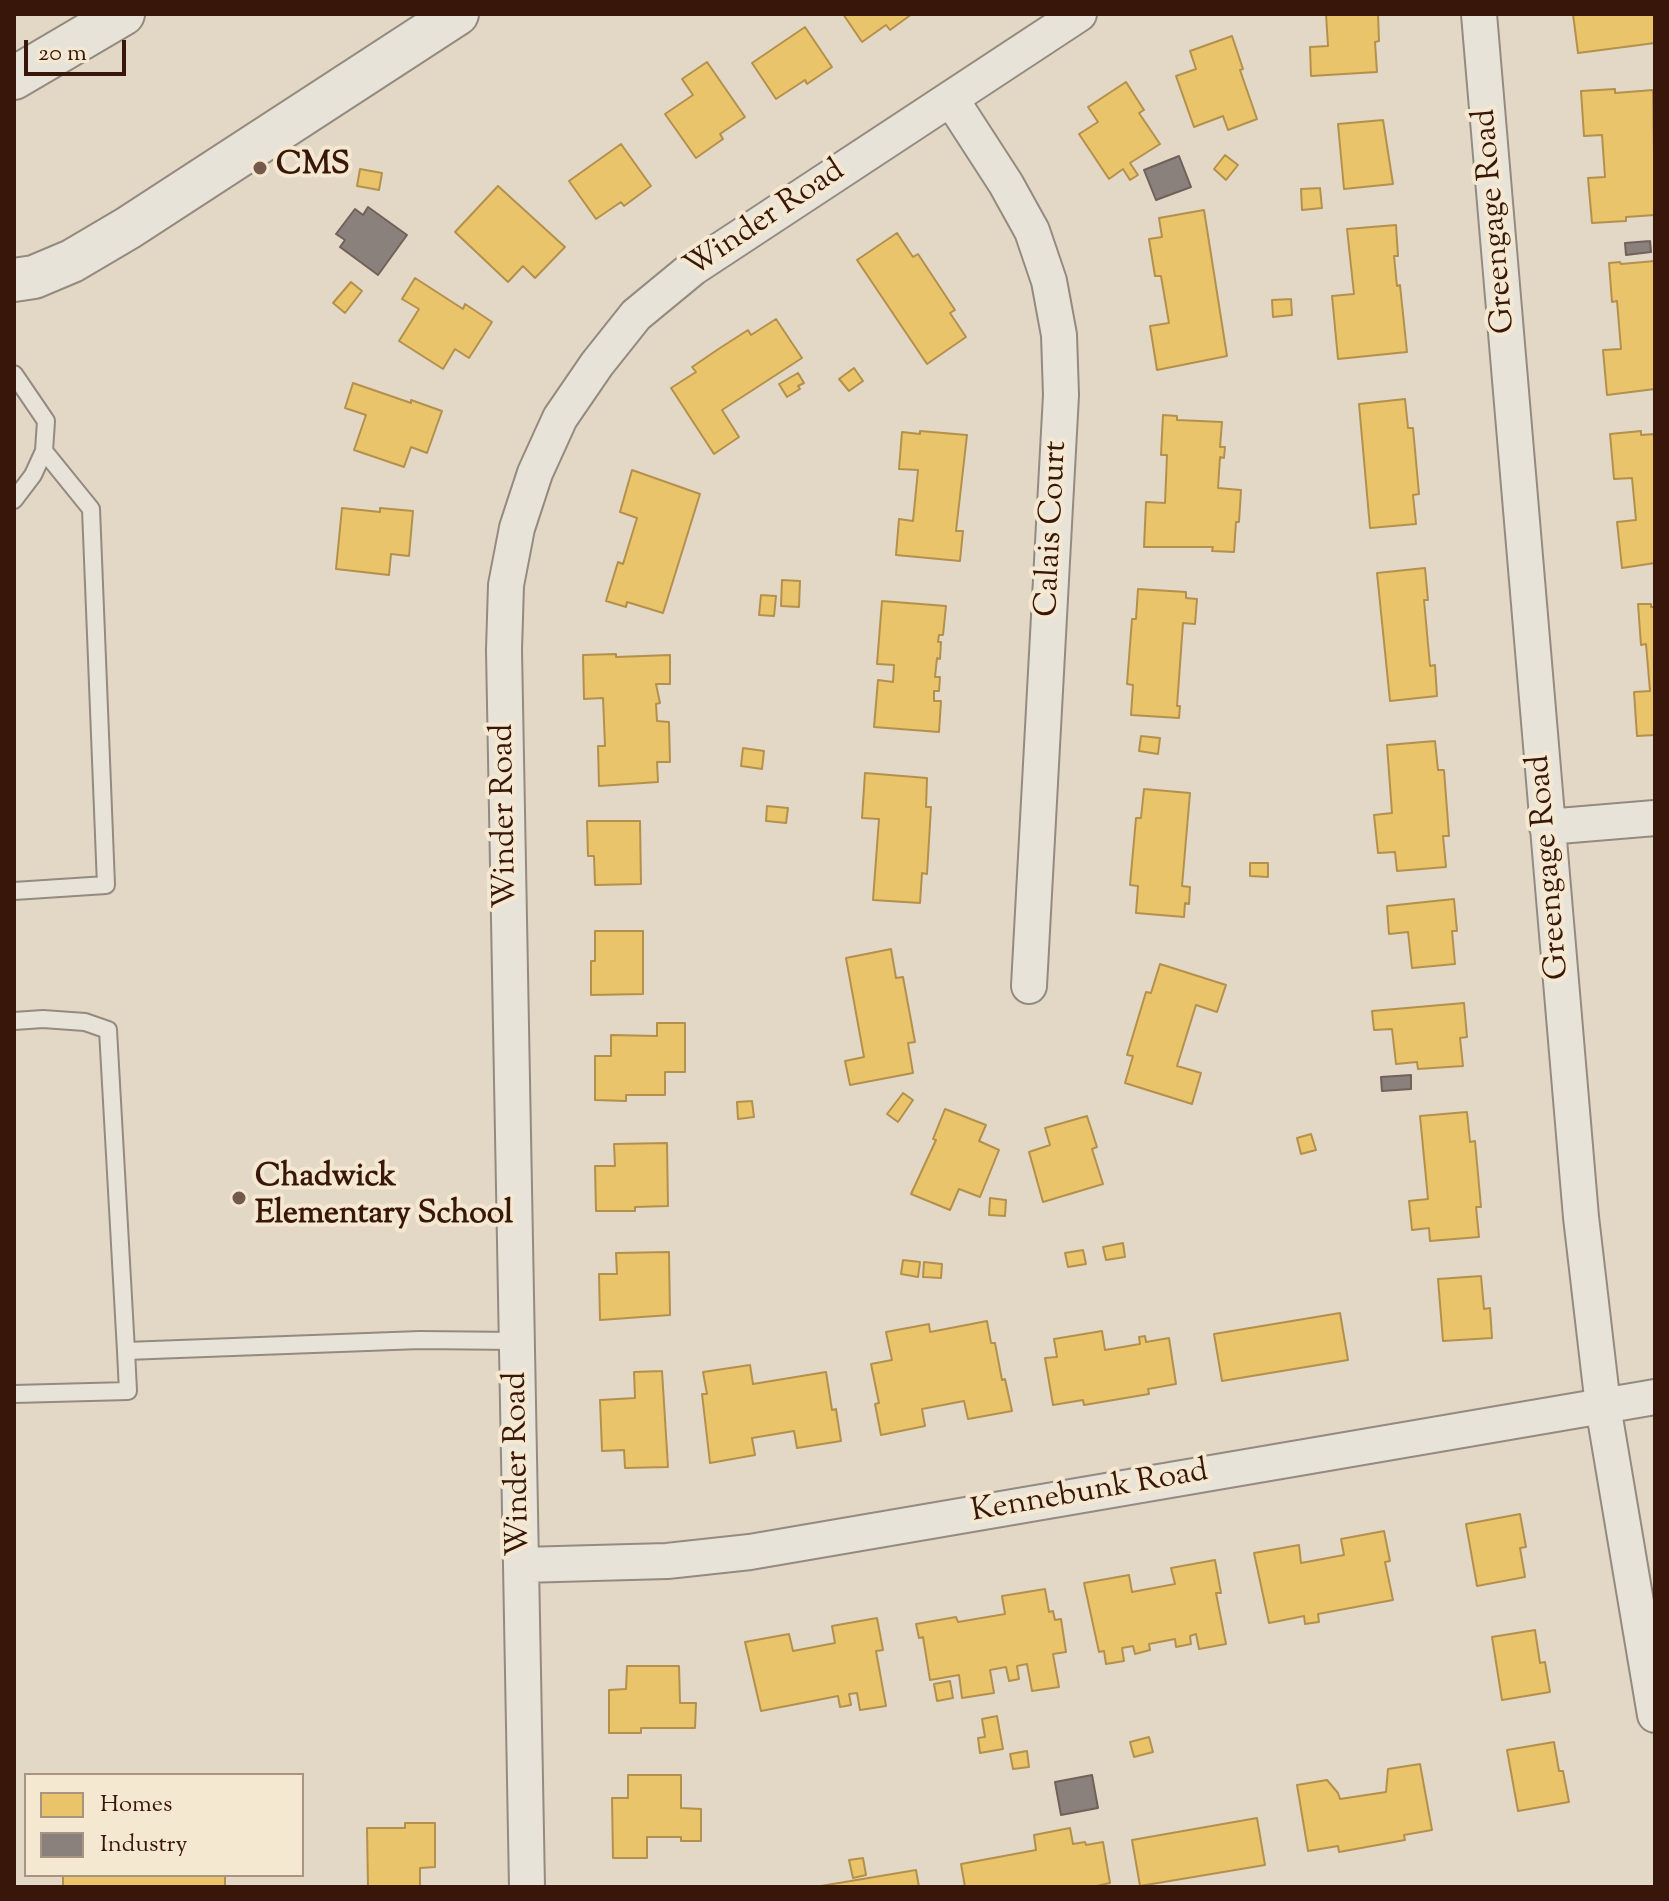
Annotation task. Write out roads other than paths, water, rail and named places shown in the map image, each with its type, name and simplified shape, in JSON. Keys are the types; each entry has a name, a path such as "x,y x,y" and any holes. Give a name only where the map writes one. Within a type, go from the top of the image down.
{"street":[{"path":"14,78 123,14"},
{"path":"14,280 34,277 72,261 128,228 457,14"},
{"name":"Winder Road","path":"527,1887 504,650 506,585 517,528 535,473 560,418 636,315 693,268 1079,14"},
{"name":"Greengage Road","path":"1479,14 1581,1217 1603,1406 1655,1715"},
{"name":"Calais Court","path":"951,99 1006,184 1032,231 1049,281 1059,335 1061,395 1029,986"},
{"path":"1547,827 1655,818"},
{"name":"Kennebunk Road","path":"522,1565 667,1561 750,1552 1655,1397"}],"lane":[{"path":"14,374 46,421 44,451 33,475 14,500"},
{"path":"14,891 106,885 91,509 44,451"},
{"path":"14,1021 43,1019 85,1022 108,1030 128,1391 14,1394"},
{"path":"126,1351 420,1340 518,1341"}],"place":[{"name":"CMS","path":"260,168"},
{"name":"Chadwick Elementary School","path":"239,1198"}]}
